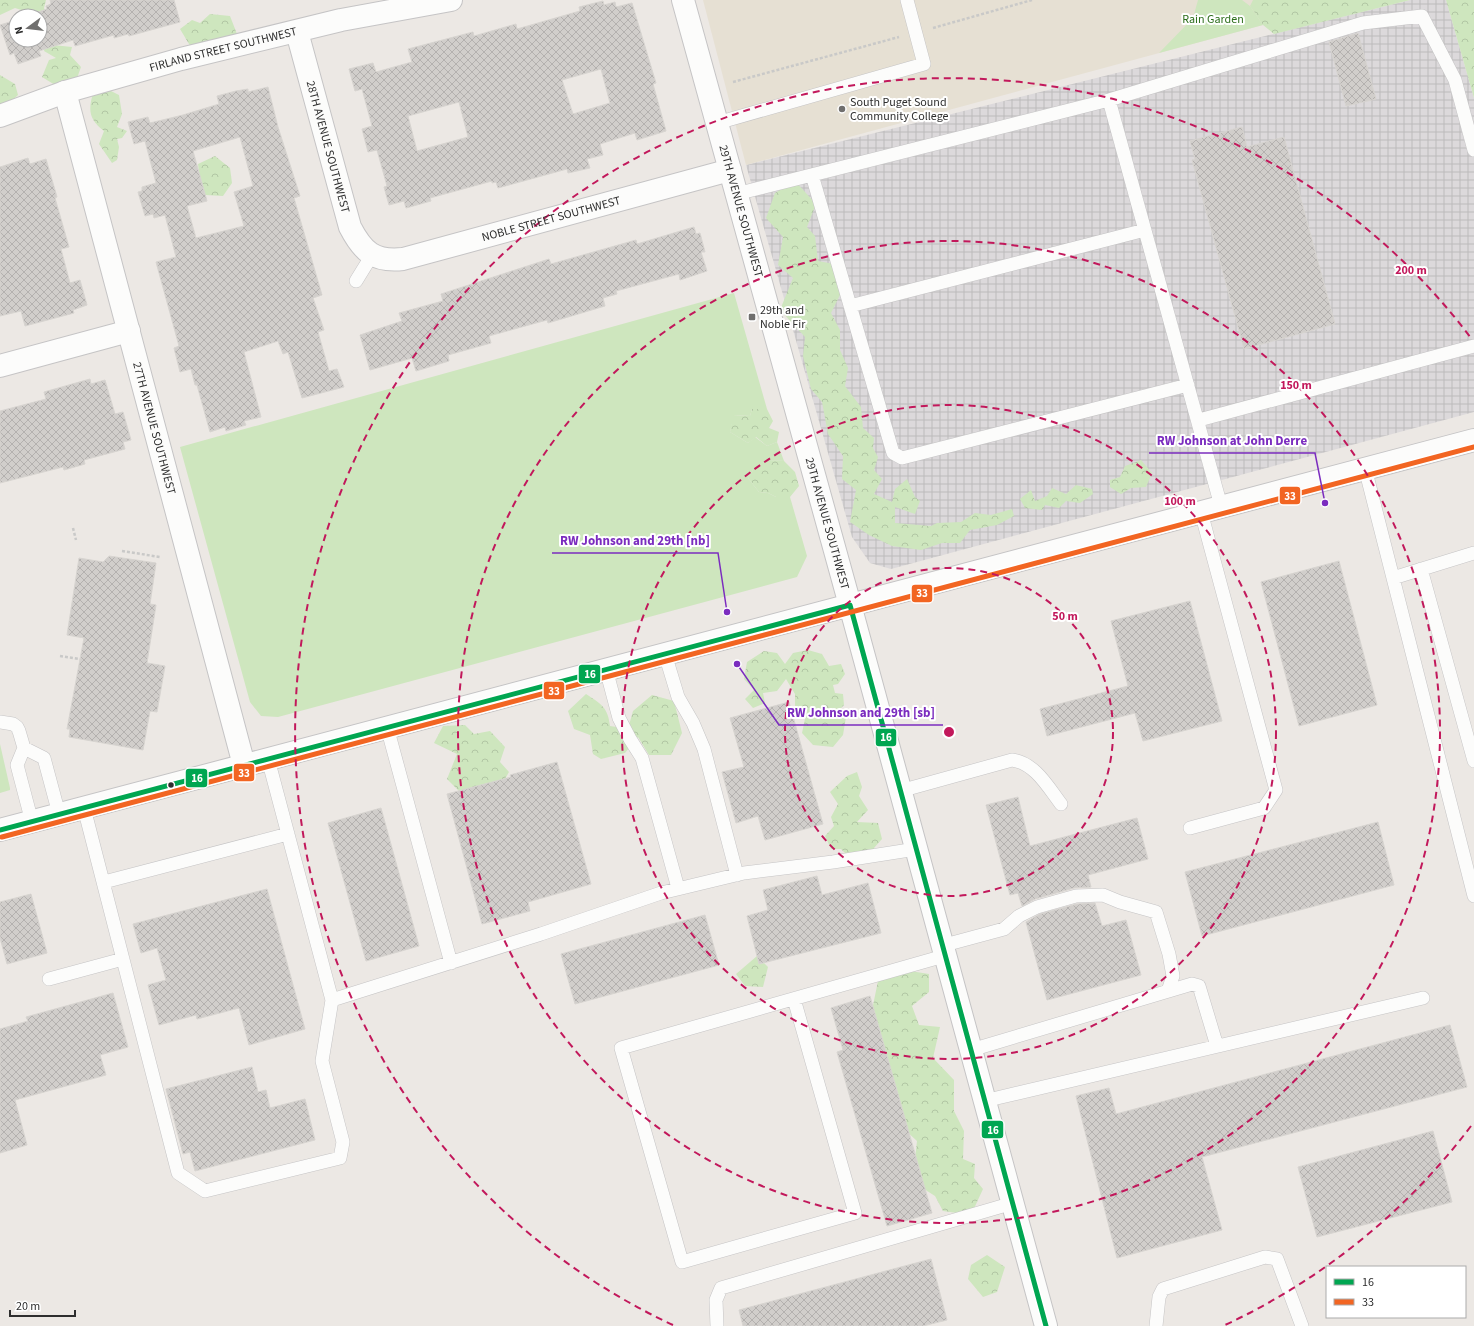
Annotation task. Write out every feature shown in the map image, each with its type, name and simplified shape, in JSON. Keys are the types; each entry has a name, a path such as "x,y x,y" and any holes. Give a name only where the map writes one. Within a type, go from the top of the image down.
{"street":[{"name":"FIRLAND STREET SOUTHWEST","path":"0,116 66,92 181,59 297,32 341,20 451,0"},
{"name":"29TH AVENUE SOUTHWEST","path":"683,0 850,605 1046,1326"},
{"name":"28TH AVENUE SOUTHWEST","path":"297,32 350,227 363,247 372,255"},
{"name":"27TH AVENUE SOUTHWEST","path":"66,92 244,765"},
{"name":"NOBLE STREET SOUTHWEST","path":"372,255 380,259 404,259 730,170"},
{"path":"0,366 129,331"},
{"path":"0,830 1474,440"}],"lane":[{"path":"717,123 924,64 907,0"},
{"path":"736,194 1109,100 1363,23 1422,16 1455,80 1474,150"},
{"path":"1109,100 1221,506"},
{"path":"812,175 893,453 902,458 1188,384"},
{"path":"850,306 1145,230"},
{"path":"356,281 372,255"},
{"path":"1198,420 1474,346"},
{"path":"1365,468 1474,896"},
{"path":"1190,828 1264,808 1276,790 1201,512"},
{"path":"1393,578 1474,554"},
{"path":"1421,569 1474,761"},
{"path":"665,654 678,697 693,723 704,749 736,875"},
{"path":"606,669 619,718 642,758 678,888"},
{"path":"0,722 13,724 17,727 24,748 17,764 32,822"},
{"path":"388,727 451,963"},
{"path":"24,748 44,758 59,814"},
{"path":"84,808 178,1173 205,1191 340,1158 343,1142 322,1061 332,1000 268,759"},
{"path":"900,791 1012,760 1020,762 1039,774 1061,804"},
{"path":"104,882 288,834"},
{"path":"332,1000 451,963 678,888 736,875 916,849"},
{"path":"794,999 855,1213 682,1262 621,1048 794,999 943,951 1004,929 1019,916 1076,896 1103,895 1120,902 1156,912 1164,935 1173,976 1168,991"},
{"path":"49,979 123,959"},
{"path":"971,1050 1192,984 1199,986 1216,1046"},
{"path":"984,1101 1423,998"},
{"path":"716,1326 716,1300 721,1288 1013,1203"},
{"path":"1156,1326 1159,1297 1163,1289 1265,1257 1277,1259 1302,1326"}],"path":[{"path":"930,29 1032,0"},
{"path":"733,82 902,36"},
{"path":"74,528 76,540"},
{"path":"122,551 160,557"},
{"path":"60,656 80,659"}],"shaded area":[{"name":"South Puget Sound Community College","path":"703,0 1355,0 746,165"},
{"path":"1410,0 1446,0 1474,98 1474,412 891,569 870,563 852,537 746,165"}],"green space":[{"path":"0,0 46,0 44,8 8,8 8,11 0,15"},
{"name":"Rain Garden","path":"1198,0 1242,0 1250,6 1263,25 1159,53 1193,18"},
{"path":"1253,0 1410,0 1274,34 1263,25 1250,6"},
{"path":"1446,0 1474,0 1474,98"},
{"path":"210,14 230,16 237,34 230,41 192,49 180,29 192,20 200,23"},
{"path":"48,18 53,45 72,47 70,55 81,67 76,81 60,88 42,77 49,60 56,58 44,51 45,48 48,48"},
{"path":"0,75 15,84 18,95 4,108 0,109"},
{"path":"107,89 119,95 122,114 117,127 127,131 122,138 117,139 119,147 117,160 112,163 99,144 104,131 95,123 90,110 93,93"},
{"path":"215,156 230,168 232,183 223,196 205,195 200,181 198,164"},
{"path":"795,181 816,204 807,227 815,236 818,261 834,264 845,285 831,313 840,330 840,350 848,368 845,386 861,407 863,428 874,438 873,448 878,457 874,470 882,479 874,494 892,502 895,489 907,479 915,497 920,501 915,514 895,507 895,523 931,526 937,523 961,522 975,513 991,515 1012,509 1014,516 997,525 970,530 960,543 942,543 921,550 892,546 869,535 850,522 856,490 842,479 843,456 828,434 822,402 811,389 803,356 805,337 780,310 793,278 778,265 783,237 766,218 775,193"},
{"path":"734,293 767,409 752,409 750,416 734,415 730,432 748,443 755,437 767,446 777,442 784,461 769,460 769,470 753,470 748,478 759,492 768,493 776,497 790,497 807,556 797,577 278,717 261,716 250,702 180,447"},
{"path":"752,409 767,409 773,421 769,428 779,432 777,442 767,446 756,437 748,443 730,432 733,415 750,416"},
{"path":"769,460 784,461 795,472 799,486 790,497 776,497 768,493 759,492 748,478 753,470"},
{"path":"1141,460 1152,473 1146,487 1131,488 1121,494 1110,487 1110,480 1120,477 1125,466"},
{"path":"1076,485 1092,489 1093,494 1080,503 1066,501 1059,508 1045,505 1042,510 1025,508 1020,499 1031,490 1035,501 1047,496 1052,488 1066,494"},
{"path":"808,650 822,654 829,666 841,664 845,674 838,684 833,685 835,693 843,694 844,705 840,709 846,717 843,735 833,747 813,745 802,733 806,714 795,708 795,694 786,679 777,691 763,693 765,703 753,708 745,699 754,690 744,679 747,662 764,651 777,653 785,664 793,653"},
{"path":"586,694 603,707 608,714 610,726 623,728 627,732 633,711 652,695 674,701 682,733 671,755 649,755 638,737 625,753 601,759 593,754 590,735 574,729 568,711"},
{"path":"465,725 474,734 490,731 505,747 500,762 509,772 498,791 459,791 447,779 457,754 434,743 443,726"},
{"path":"0,744 10,790 0,793"},
{"path":"857,772 862,787 859,796 868,810 857,822 878,823 882,839 874,848 875,853 848,856 841,849 831,849 825,836 834,826 831,817 838,804 830,792 847,776"},
{"path":"757,956 759,964 764,963 768,967 763,987 745,986 736,974"},
{"path":"898,969 929,974 929,992 912,1006 919,1025 940,1027 933,1058 954,1080 954,1111 964,1131 963,1159 975,1164 974,1178 983,1189 971,1215 943,1211 935,1196 924,1189 913,1177 917,1141 893,1119 871,1015 878,981"},
{"path":"987,1255 1005,1267 997,1292 983,1297 968,1279 971,1265"}],"building":[{"path":"50,0 174,0 180,22 129,36 128,34 114,38 114,35 75,46 73,40 39,51 41,56 18,64 14,53 10,55 0,25 8,22 8,48 48,48 48,8 46,6 51,4"},
{"path":"603,1 604,5 615,2 616,7 632,3 656,83 653,84 666,131 637,140 635,133 600,144 603,155 587,159 590,168 568,173 567,169 498,188 496,182 492,183 492,181 430,198 431,201 406,208 404,201 389,205 384,187 387,186 377,150 368,152 362,129 372,126 362,89 355,91 349,69 373,63 376,72 412,62 408,49 473,32 474,36 516,24 517,29 580,11 579,7","holes":["601,69 610,103 573,114 562,80","459,102 468,137 417,151 408,116"]},
{"path":"1358,33 1376,99 1346,106 1329,42"},
{"path":"268,87 278,127 300,196 294,198 322,295 313,298 324,330 318,332 329,371 337,369 344,387 302,398 288,352 283,354 278,341 244,352 261,417 244,421 246,425 226,431 225,427 210,432 191,369 180,372 174,348 179,346 156,262 176,257 165,215 154,218 153,214 145,216 138,192 142,191 142,187 156,183 145,141 134,144 128,122 148,117 150,123 183,115 219,104 217,96 248,89 248,92","holes":["240,137 253,186 234,192 244,226 196,238 187,206 207,201 193,151"]},
{"path":"1242,127 1247,147 1284,137 1335,324 1244,349 1192,160 1195,159 1190,141"},
{"path":"28,158 30,164 46,159 69,247 61,249 70,283 80,280 87,305 73,310 74,313 25,326 21,311 0,316 0,167"},
{"path":"694,227 696,234 700,233 705,252 701,252 707,271 680,280 679,274 616,291 617,294 603,298 605,306 548,323 547,320 489,336 491,343 448,355 449,361 416,371 412,358 370,370 360,335 402,321 399,313 443,301 441,294 549,259 551,264 636,240 637,244"},
{"path":"90,379 91,384 105,380 115,414 123,412 131,440 123,442 125,449 84,460 85,464 64,470 63,467 0,483 0,411 46,399 44,392"},
{"path":"109,556 156,563 150,604 156,605 147,663 165,666 157,712 150,711 143,750 69,737 70,729 67,729 84,638 67,635 79,558 103,562"},
{"path":"1339,561 1377,705 1299,726 1261,582"},
{"path":"1190,601 1222,721 1143,741 1135,713 1047,736 1040,709 1128,686 1111,621"},
{"path":"789,702 823,824 765,840 758,816 736,823 722,772 744,767 730,718"},
{"path":"557,762 591,884 528,902 530,911 482,924 447,794 511,777 510,775"},
{"path":"1018,797 1030,846 1137,818 1148,859 1088,875 1091,887 1074,888 1035,899 1022,906 1018,893 1010,895 986,805"},
{"path":"381,808 419,946 366,961 328,823"},
{"path":"1378,822 1394,885 1202,936 1185,872"},
{"path":"817,876 822,895 868,883 881,933 759,964 747,916 768,910 763,890"},
{"path":"267,889 305,1029 249,1045 239,1008 197,1019 196,1015 159,1025 148,985 166,980 157,948 141,953 133,924"},
{"path":"31,894 47,953 7,964 0,938 0,902"},
{"path":"1095,903 1102,926 1126,920 1141,975 1047,1000 1026,922 1040,914 1077,904"},
{"path":"705,915 719,965 575,1004 561,954"},
{"path":"113,993 128,1047 100,1055 106,1075 15,1100 27,1145 0,1153 0,1029 28,1021 26,1017"},
{"path":"870,996 932,1213 887,1226 837,1052 843,1050 831,1008"},
{"path":"1450,1025 1467,1087 1202,1157 1222,1230 1117,1258 1076,1096 1109,1088 1116,1114"},
{"path":"252,1067 258,1092 266,1090 270,1108 305,1099 315,1140 195,1171 190,1152 183,1154 166,1089"},
{"path":"1433,1131 1452,1202 1317,1237 1298,1167"},
{"path":"931,1259 947,1320 923,1326 743,1326 739,1310"}],"transit line":[{"name":"33","path":"2,837 1474,447"},
{"name":"16","path":"0,830 850,605 1046,1326"}],"place":[{"name":"South Puget Sound Community College","path":"842,109"},
{"name":"29th and Noble Fir","path":"752,317"},
{"name":"RW Johnson at John Derre","path":"1325,503"},
{"name":"RW Johnson and 29th [nb]","path":"727,612"},
{"name":"RW Johnson and 29th [sb]","path":"737,664"}]}
